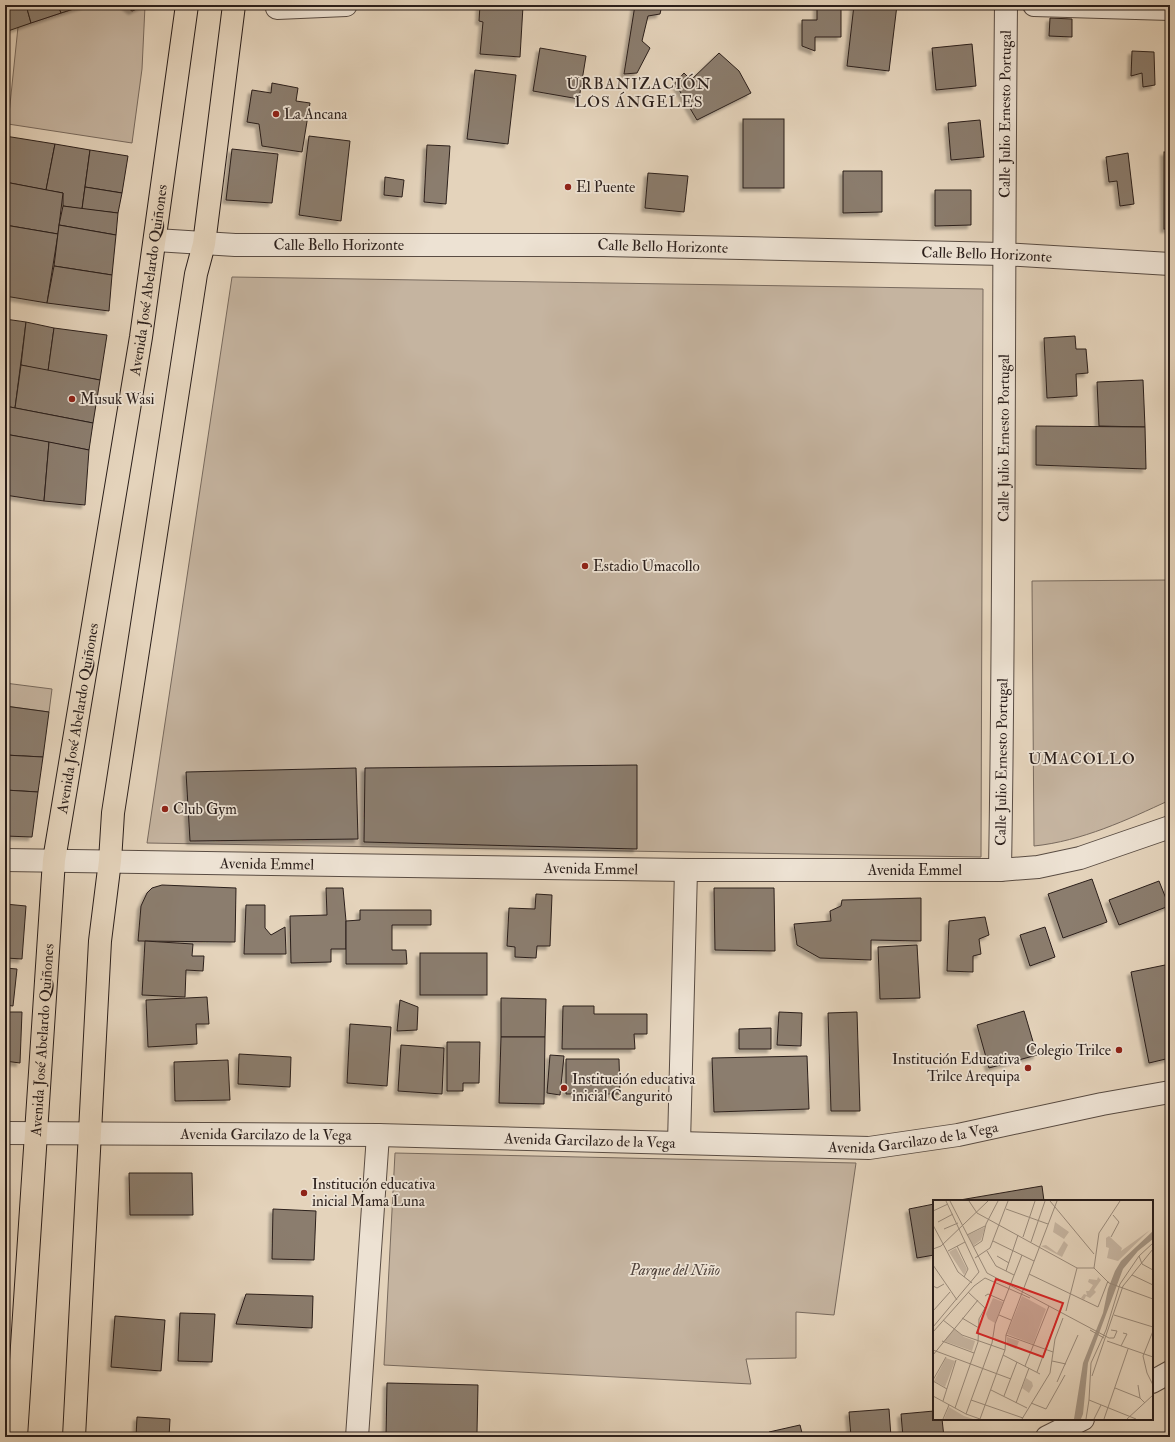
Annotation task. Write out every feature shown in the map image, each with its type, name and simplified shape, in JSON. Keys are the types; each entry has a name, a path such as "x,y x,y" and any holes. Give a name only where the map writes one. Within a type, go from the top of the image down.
{"main road":[{"name":"Avenida José Abelardo Quiñones","path":"16,1437 54,860 113,511 156,240 186,5"},
{"path":"74,1437 100,941 110,861 113,813 196,274 204,244 234,5"}],"street":[{"path":"277,8 346,5"},
{"name":"Calle Julio Ernesto Portugal","path":"1000,870 1003,680 1003,254 1006,5"},
{"path":"1034,5 1170,9"},
{"name":"Calle Bello Horizonte","path":"156,240 204,244 604,245 1003,254 1170,264"},
{"name":"Avenida Emmel","path":"5,860 686,870 1000,870 1038,867 1080,858 1170,827"},
{"path":"679,1143 686,870"},
{"name":"Avenida Garcilazo de la Vega","path":"5,1133 36,1135 378,1134 869,1148 958,1135 1102,1104 1170,1092"},
{"path":"357,1437 378,1134"},
{"path":"1153,1381 1170,1372"},
{"path":"1052,1436 1081,1420"}],"green space":[{"path":"86,5 124,5 132,11 145,6 142,69 132,143 8,124 18,27"},
{"name":"Estadio Umacollo","path":"232,277 983,289 981,857 147,843"},
{"path":"1170,580 1170,800 1121,822 1087,835 1069,840 1034,846 1032,581"},
{"path":"5,683 52,689 49,712 5,706"},
{"name":"Parque del Niño","path":"395,1153 856,1163 834,1315 796,1312 796,1358 746,1359 751,1384 384,1365"}],"building":[{"path":"5,5 26,5 31,23 5,32"},
{"path":"26,5 58,5 61,13 31,23"},
{"path":"58,5 86,5 61,13"},
{"path":"124,5 145,5 132,11"},
{"path":"480,5 523,6 520,57 480,54 483,22 479,21"},
{"path":"635,5 662,5 660,14 648,16 642,41 650,48 637,73 624,74"},
{"path":"817,5 841,5 841,37 815,37 815,51 802,46 802,20 817,20"},
{"path":"854,5 897,5 889,71 847,66"},
{"path":"1050,18 1072,19 1072,37 1049,36"},
{"path":"972,44 976,86 936,90 932,48"},
{"path":"540,48 586,56 579,99 533,91"},
{"path":"1132,51 1154,52 1155,85 1143,87 1142,73 1131,76"},
{"path":"719,53 739,71 751,93 697,120 675,83 684,73 691,80"},
{"path":"475,70 516,75 508,144 467,139"},
{"path":"272,83 298,88 296,101 310,103 302,152 262,146 259,124 247,122 252,90 271,93"},
{"path":"743,119 784,119 784,188 743,188"},
{"path":"980,120 984,157 951,160 948,123"},
{"path":"5,136 55,144 46,190 5,182"},
{"path":"309,136 350,141 341,221 299,215"},
{"path":"55,144 90,150 82,209 63,206 63,193 46,190"},
{"path":"427,145 450,146 446,204 424,202"},
{"path":"232,149 278,154 272,203 226,200"},
{"path":"90,150 128,156 122,193 85,187"},
{"path":"1164,152 1170,152 1170,229 1164,229"},
{"path":"1128,153 1134,204 1120,206 1117,181 1109,182 1106,157"},
{"path":"843,171 882,171 882,212 843,213"},
{"path":"648,173 688,176 684,212 645,208"},
{"path":"385,177 404,180 402,197 384,195"},
{"path":"5,182 63,193 58,234 5,225"},
{"path":"85,187 122,193 118,213 82,209"},
{"path":"935,190 971,190 971,225 935,226"},
{"path":"63,206 118,213 116,235 59,225"},
{"path":"5,225 58,234 47,303 5,296"},
{"path":"59,225 116,235 112,275 54,266"},
{"path":"54,266 112,275 109,311 47,303"},
{"path":"5,319 26,322 15,408 5,406"},
{"path":"26,322 54,328 48,371 21,365"},
{"path":"54,328 107,335 100,380 48,371"},
{"path":"1075,336 1076,349 1086,349 1088,373 1076,374 1077,396 1047,398 1044,338"},
{"path":"21,365 100,380 93,423 15,408"},
{"path":"1143,380 1145,427 1099,426 1097,382"},
{"path":"5,406 93,423 89,450 5,434"},
{"path":"1036,426 1145,427 1146,469 1036,465"},
{"path":"5,434 49,442 44,501 5,495"},
{"path":"49,442 89,450 85,505 44,501"},
{"path":"5,706 49,712 43,757 5,755"},
{"path":"5,755 43,757 38,792 5,790"},
{"path":"637,765 637,849 364,842 365,768"},
{"path":"356,768 358,839 190,841 186,772"},
{"path":"5,790 38,792 32,837 5,836"},
{"path":"1092,879 1107,922 1063,938 1048,894"},
{"path":"1159,881 1169,906 1119,925 1109,900"},
{"path":"162,885 236,888 235,942 138,941 141,906 147,893 152,888"},
{"path":"326,888 343,888 346,921 346,949 331,949 331,962 291,963 290,916 327,915"},
{"path":"714,888 774,888 775,951 715,950"},
{"path":"536,894 552,895 550,946 537,946 536,958 515,957 515,947 507,946 509,908 535,909"},
{"path":"921,898 921,941 871,940 871,960 820,958 797,945 794,924 831,921 830,911 841,906 842,900"},
{"path":"5,904 26,906 22,959 6,958 8,930 5,930"},
{"path":"246,905 265,905 265,928 271,935 285,927 286,954 244,954"},
{"path":"360,910 431,910 431,925 392,925 392,950 406,950 407,964 346,964 346,921 360,920"},
{"path":"985,917 989,935 979,939 981,954 973,956 973,972 947,971 949,921"},
{"path":"1045,927 1055,957 1030,966 1020,935"},
{"path":"145,941 193,944 192,956 204,956 203,971 186,970 185,997 142,995"},
{"path":"917,945 920,998 880,999 878,947"},
{"path":"420,953 487,953 487,995 420,995"},
{"path":"1170,964 1170,981 1167,982 1170,998 1170,1058 1149,1063 1131,972"},
{"path":"5,968 17,969 13,1006 5,1005"},
{"path":"207,997 209,1024 196,1024 197,1044 148,1047 146,1000"},
{"path":"501,998 546,999 545,1037 501,1037"},
{"path":"400,1000 418,1007 417,1030 397,1031"},
{"path":"563,1006 594,1006 594,1014 647,1014 647,1034 634,1034 635,1049 562,1049"},
{"path":"1024,1011 1037,1055 989,1068 977,1025"},
{"path":"5,1012 22,1012 20,1063 5,1061"},
{"path":"779,1012 802,1013 801,1046 777,1045"},
{"path":"857,1012 860,1111 831,1111 828,1013"},
{"path":"350,1024 391,1027 387,1086 347,1083"},
{"path":"771,1028 771,1049 739,1049 739,1029"},
{"path":"501,1037 545,1037 544,1104 499,1103"},
{"path":"447,1042 480,1042 479,1083 463,1083 463,1091 447,1091"},
{"path":"401,1045 444,1048 442,1094 398,1091"},
{"path":"239,1054 291,1057 290,1087 238,1084"},
{"path":"550,1055 564,1056 560,1095 547,1093"},
{"path":"807,1056 809,1109 714,1112 712,1058"},
{"path":"566,1059 619,1059 620,1094 566,1094"},
{"path":"228,1060 230,1100 175,1101 174,1062"},
{"path":"5,1063 7,1063 6,1106 5,1106"},
{"path":"129,1173 192,1173 193,1215 130,1215"},
{"path":"1042,1186 1044,1200 960,1200"},
{"path":"933,1204 933,1255 917,1258 909,1209"},
{"path":"273,1209 316,1211 314,1260 272,1259"},
{"path":"246,1294 313,1296 312,1328 236,1324"},
{"path":"180,1313 215,1314 212,1362 178,1361"},
{"path":"115,1316 165,1320 161,1371 111,1367"},
{"path":"387,1383 478,1385 477,1432 475,1437 386,1437"},
{"path":"889,1409 891,1437 851,1437 849,1412"},
{"path":"933,1411 933,1420 942,1420 944,1437 903,1437 901,1414"},
{"path":"137,1417 170,1419 169,1437 136,1437"},
{"path":"800,1425 803,1437 770,1437 769,1432"}],"place":[{"name":"La Ancana","path":"276,114"},
{"name":"El Puente","path":"568,187"},
{"name":"Musuk Wasi","path":"72,399"},
{"name":"Estadio Umacollo","path":"585,566"},
{"name":"Club Gym","path":"165,809"},
{"name":"Colegio Trilce","path":"1119,1050"},
{"name":"Institución Educativa Trilce Arequipa","path":"1028,1068"},
{"name":"Institución educativa inicial Cangurito","path":"564,1088"},
{"name":"Institución educativa inicial Mama Luna","path":"304,1193"}],"district":[{"name":"URBANIZACIÓN LOS ÁNGELES","path":"639,92"},
{"name":"UMACOLLO","path":"1082,758"}]}
